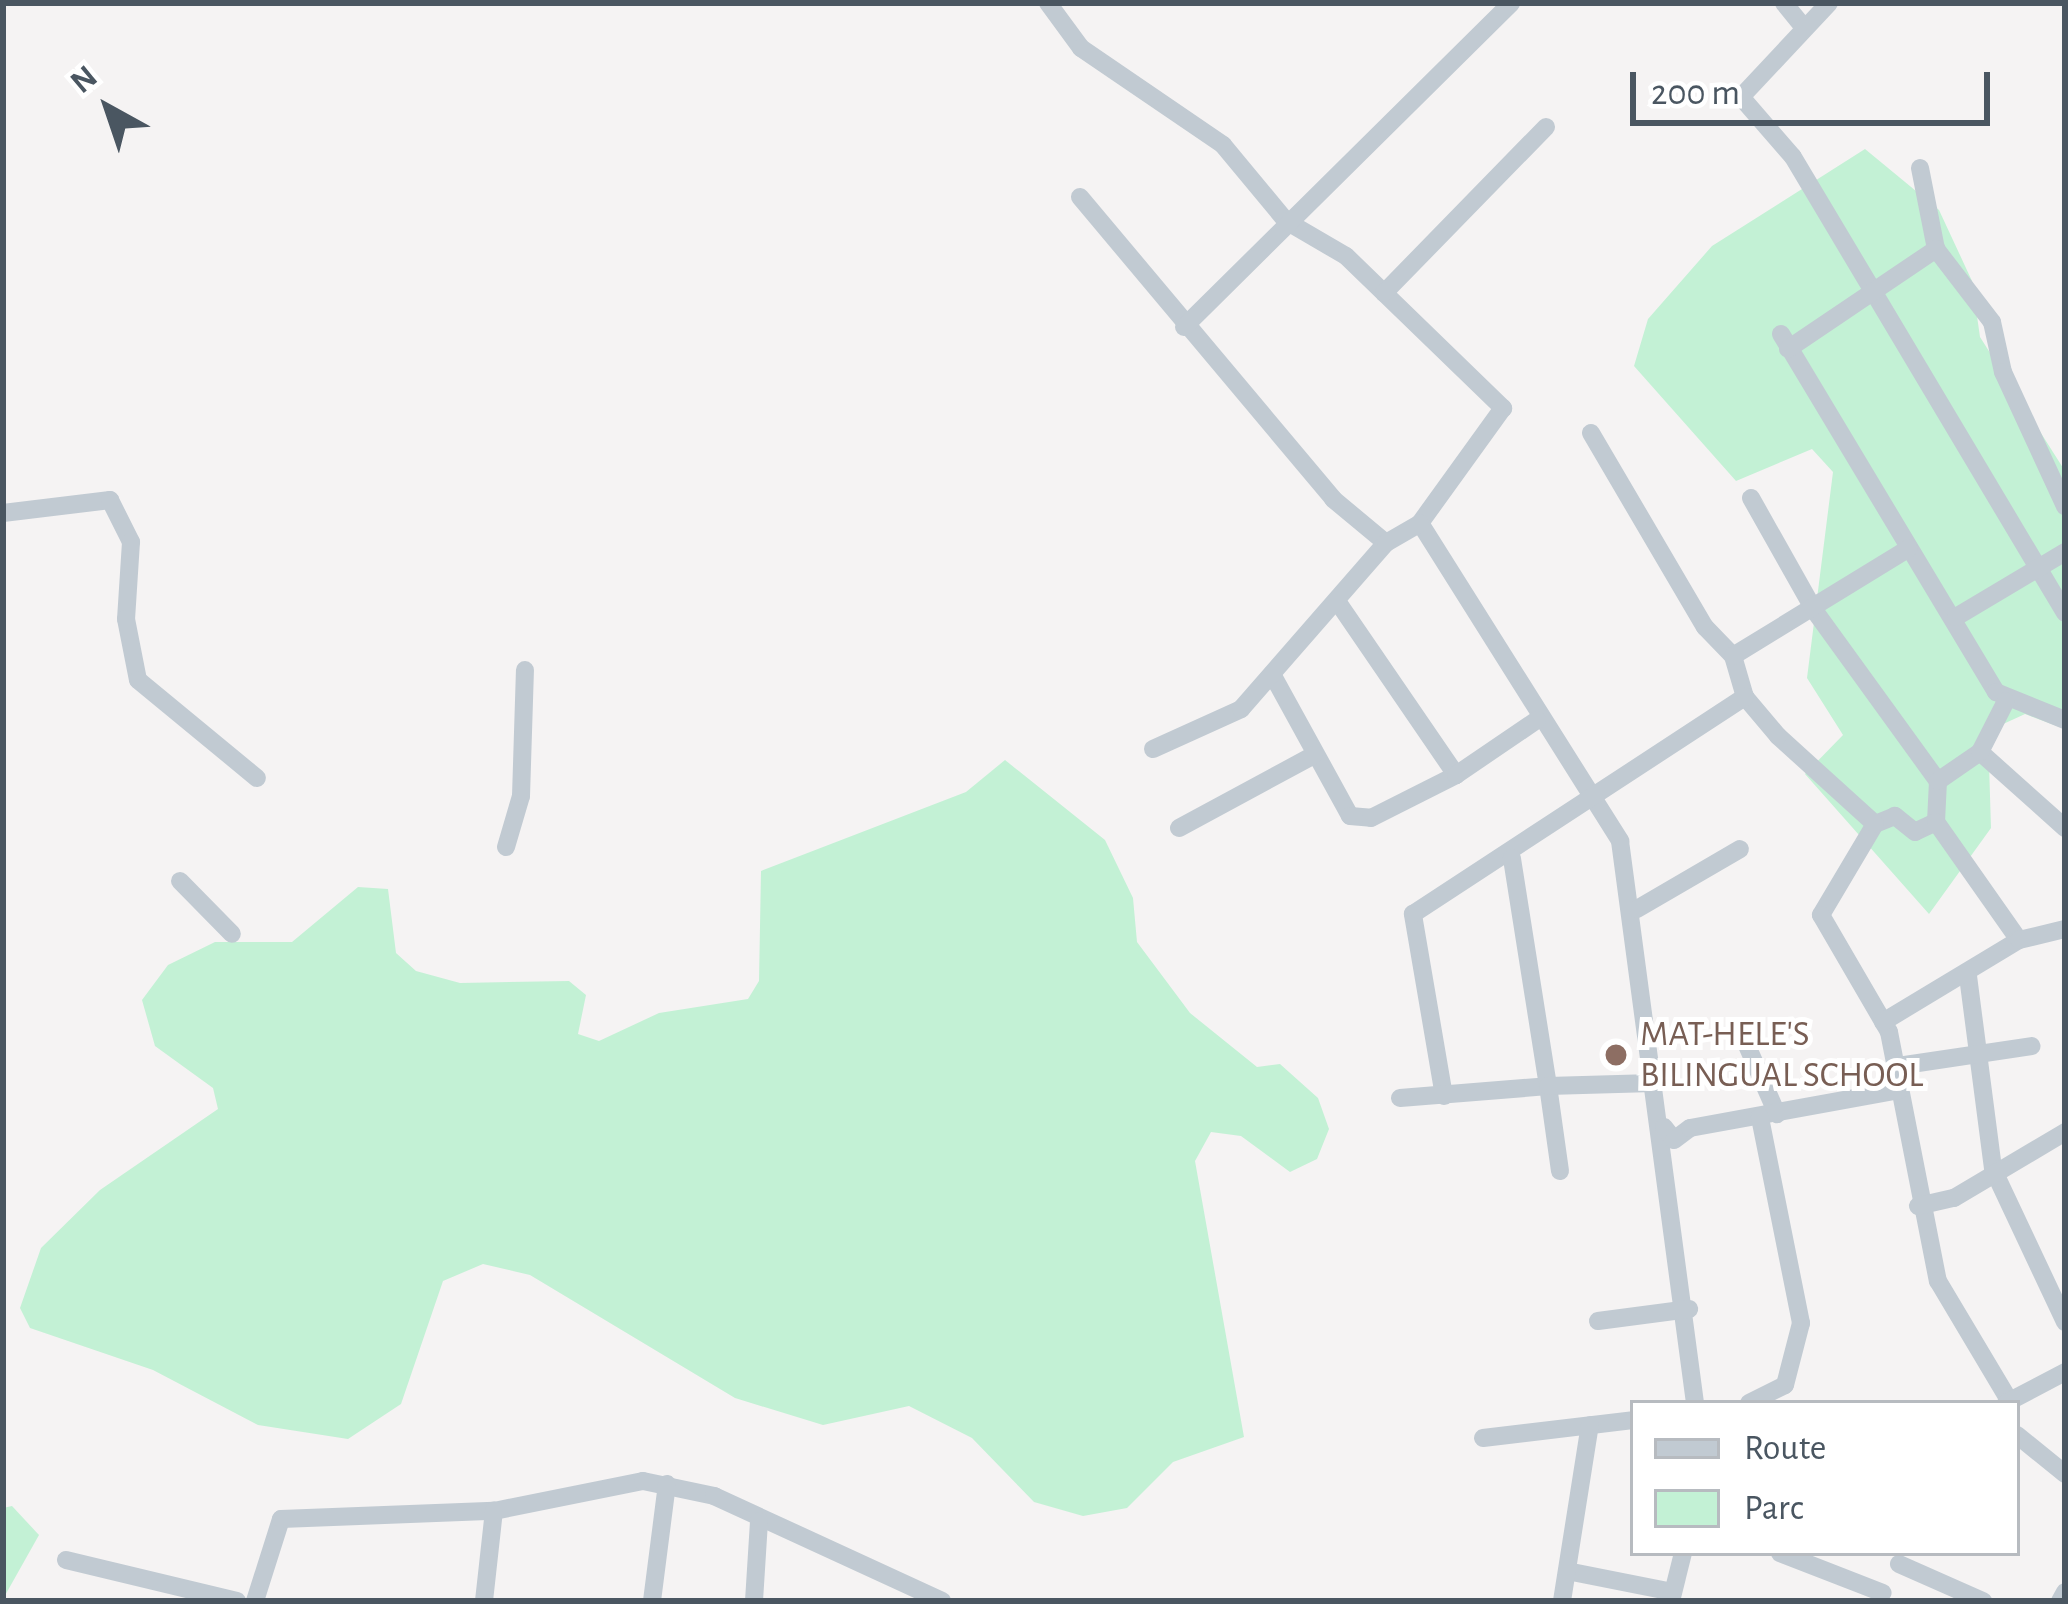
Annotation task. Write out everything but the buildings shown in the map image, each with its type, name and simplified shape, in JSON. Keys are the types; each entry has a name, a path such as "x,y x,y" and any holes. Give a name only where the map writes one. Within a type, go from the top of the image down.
{"street":[{"path":"1048,3 1081,48 1223,145 1286,221 1384,293 1503,409 1420,523 1386,543 1241,710 1153,749"},
{"path":"1184,327 1511,3"},
{"path":"1784,3 1802,25"},
{"path":"1829,3 1802,25 1741,97 1793,157 2065,613"},
{"path":"1384,293 1546,127"},
{"path":"1920,168 1936,249 1993,322 2065,506"},
{"path":"1081,197 1184,327 1333,499 1386,543"},
{"path":"1936,249 1872,293 1785,341 2006,701 2065,720"},
{"path":"1591,433 1705,627 1733,656 1745,697 1875,824"},
{"path":"2046,465 2065,456"},
{"path":"1751,498 1814,610 1938,781 1936,822 2019,940"},
{"path":"3,513 110,500 131,542 126,619 138,680 257,778"},
{"path":"1420,523 1588,802 1620,841 1636,908 1653,1084 1664,1127 1689,1309 1695,1400"},
{"path":"1733,656 1909,548"},
{"path":"1956,617 2065,552"},
{"path":"1337,601 1456,775"},
{"path":"506,847 521,796 525,670"},
{"path":"1272,674 1350,816 1371,818 1456,775 1537,720"},
{"path":"1444,1096 1413,914 1512,857 1745,697"},
{"path":"1938,781 1980,752 2006,701"},
{"path":"1980,752 2065,828"},
{"path":"1179,828 1315,755"},
{"path":"1936,822 1915,832 1894,816 1875,824 1821,915 1883,1022 1898,1066 1897,1114 1918,1206 1960,1330 2006,1400"},
{"path":"1636,908 1740,849"},
{"path":"1512,857 1560,1171"},
{"path":"180,881 232,934"},
{"path":"1883,1022 1909,998 1968,976 2019,940 2064,930"},
{"path":"1968,976 1993,1169 2065,1322"},
{"path":"1745,1041 1769,1116 1801,1323 1785,1385 1755,1400"},
{"path":"1898,1066 2032,1046"},
{"path":"1400,1098 1548,1086 1653,1084"},
{"path":"1664,1127 1674,1140 1769,1116 1876,1100 1899,1090"},
{"path":"1876,1100 1897,1114"},
{"path":"1918,1206 1954,1198 1993,1169 2065,1132"},
{"path":"1598,1321 1689,1309"},
{"path":"2011,1400 2065,1372"},
{"path":"1483,1438 1630,1420"},
{"path":"1562,1601 1590,1425"},
{"path":"2020,1437 2065,1474"},
{"path":"652,1601 667,1484"},
{"path":"255,1601 281,1519 494,1511 667,1484 917,1580 942,1601"},
{"path":"484,1601 494,1511"},
{"path":"754,1601 759,1521"},
{"path":"1567,1571 1672,1597 1682,1556"},
{"path":"1787,1556 1882,1597 1902,1558 1983,1601"},
{"path":"66,1560 237,1601"},
{"path":"2060,1601 2065,1592"}],"green space":[{"path":"1865,149 1939,210 1972,281 1980,337 2065,471 2065,729 2025,714 1988,731 1991,828 1929,914 1805,774 1843,735 1807,678 1833,472 1812,449 1736,481 1634,366 1648,319 1712,246"},
{"path":"1005,760 1105,840 1133,898 1137,942 1190,1013 1257,1067 1280,1064 1318,1098 1329,1129 1317,1159 1290,1172 1241,1136 1211,1132 1195,1161 1244,1437 1173,1462 1127,1508 1083,1516 1034,1502 972,1438 909,1406 823,1425 735,1398 530,1275 483,1264 443,1281 401,1404 348,1439 258,1425 153,1370 30,1328 20,1308 41,1248 100,1190 218,1109 213,1088 155,1046 142,1000 168,965 215,942 292,942 358,887 388,889 396,953 416,971 460,983 569,981 586,995 578,1034 599,1041 659,1013 748,999 759,981 761,871 966,792"},
{"path":"12,1506 39,1535 3,1599 3,1508"}],"place":[{"name":"MAT-HELE'S BILINGUAL SCHOOL","path":"1616,1055"}]}
